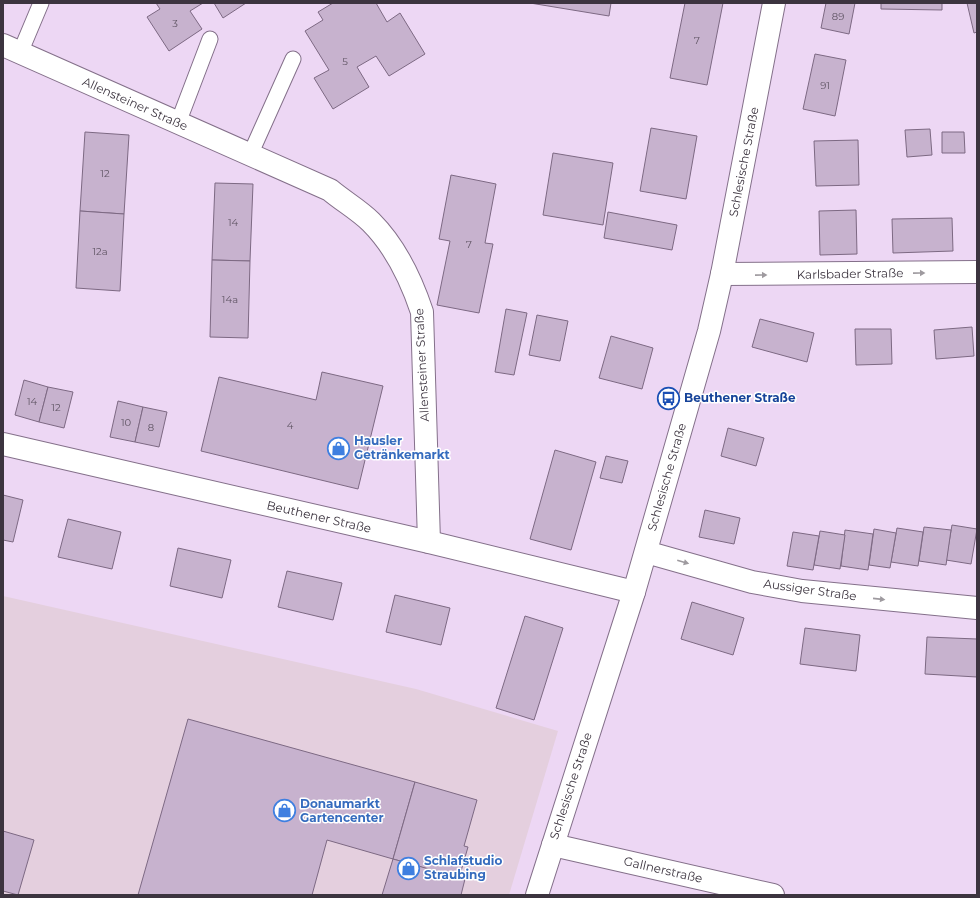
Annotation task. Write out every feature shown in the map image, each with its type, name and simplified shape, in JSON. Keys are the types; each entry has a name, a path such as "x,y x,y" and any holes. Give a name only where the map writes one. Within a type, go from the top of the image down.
{"street":[{"name":"Schlesische Straße","path":"537,895 634,592 707,339 722,274 774,3"},
{"name":"Allensteiner Straße","path":"12,49 330,190 371,222 397,256 412,281 422,312 429,542"},
{"name":"Karlsbader Straße","path":"722,274 977,272"},
{"name":"Beuthener Straße","path":"3,444 429,542 634,592"},
{"name":"Aussiger Straße","path":"646,552 752,582 802,591 977,608"},
{"name":"Gallnerstraße","path":"553,845 773,895"}],"lane":[{"name":"Allensteiner Straße","path":"12,49 42,3"},
{"path":"178,123 210,39"},
{"path":"250,155 293,59"}],"shaded area":[{"path":"3,596 416,689 558,731 509,895 3,895"}],"building":[{"path":"156,3 203,3 190,11 202,29 169,51 147,17 160,9"},
{"path":"214,3 246,3 223,18"},
{"path":"333,3 376,3 387,22 400,13 425,54 389,76 376,56 357,67 369,87 333,109 314,78 329,70 305,31 323,20 318,12"},
{"path":"530,3 611,3 609,16"},
{"path":"685,3 723,3 707,85 670,78"},
{"path":"826,3 855,3 849,34 821,28"},
{"path":"881,3 942,3 942,10 881,9"},
{"path":"967,3 977,3 977,32 974,33"},
{"path":"815,54 846,60 835,116 803,109"},
{"path":"651,128 697,136 686,199 640,191"},
{"path":"930,129 932,155 907,157 905,130"},
{"path":"85,132 129,135 124,214 80,211"},
{"path":"942,132 964,132 965,153 942,153"},
{"path":"858,140 859,185 816,186 814,141"},
{"path":"553,153 613,163 603,225 543,215"},
{"path":"451,175 496,184 485,243 493,244 479,313 437,305 450,241 439,239"},
{"path":"215,183 253,184 250,261 212,260"},
{"path":"856,210 857,254 820,255 819,211"},
{"path":"80,211 124,214 120,291 76,288"},
{"path":"608,212 677,225 672,250 604,238"},
{"path":"952,218 953,251 893,253 892,219"},
{"path":"212,260 250,261 248,338 210,337"},
{"path":"506,309 527,313 514,375 495,372"},
{"path":"537,315 568,321 560,361 529,355"},
{"path":"760,319 814,333 807,362 752,347"},
{"path":"972,327 974,356 936,359 934,330"},
{"path":"855,329 891,329 892,364 856,365"},
{"path":"611,336 653,348 642,389 599,378"},
{"path":"322,372 383,386 358,489 201,451 219,377 316,400"},
{"path":"24,380 48,387 39,422 15,415"},
{"path":"48,387 73,392 64,428 39,422"},
{"path":"118,401 143,407 135,442 110,437"},
{"path":"143,407 167,412 159,447 135,442"},
{"path":"728,428 764,438 756,466 721,456"},
{"path":"555,450 596,462 571,550 530,539"},
{"path":"606,456 628,461 622,483 600,478"},
{"path":"3,495 23,500 13,542 3,540"},
{"path":"705,510 740,518 734,544 699,537"},
{"path":"68,519 121,532 112,569 58,557"},
{"path":"952,525 977,529 971,564 946,560"},
{"path":"924,527 951,530 946,565 919,561"},
{"path":"897,528 923,532 918,566 891,562"},
{"path":"874,529 896,533 890,568 869,565"},
{"path":"845,530 873,534 868,570 841,566"},
{"path":"820,531 845,535 840,569 814,565"},
{"path":"793,532 819,536 813,570 787,566"},
{"path":"178,548 231,560 222,598 170,586"},
{"path":"287,571 342,583 333,620 278,607"},
{"path":"395,595 450,608 441,645 386,632"},
{"path":"692,602 744,618 733,655 681,639"},
{"path":"525,616 563,628 534,720 496,708"},
{"path":"805,628 860,635 856,671 800,664"},
{"path":"927,637 977,639 977,677 925,674"},
{"name":"Donaumarkt Gartencenter","path":"188,719 415,782 393,859 327,840 312,895 138,895"},
{"path":"415,782 477,800 464,846 468,847 459,878 393,859"},
{"path":"3,831 34,840 18,895 3,891"},
{"name":"Schlafstudio Straubing","path":"393,859 465,879 461,895 382,895"}],"place":[{"name":"Beuthener Straße","path":"668,398"},
{"name":"Hausler Getränkemarkt","path":"339,448"},
{"name":"Donaumarkt Gartencenter","path":"284,811"},
{"name":"Schlafstudio Straubing","path":"408,868"}]}
